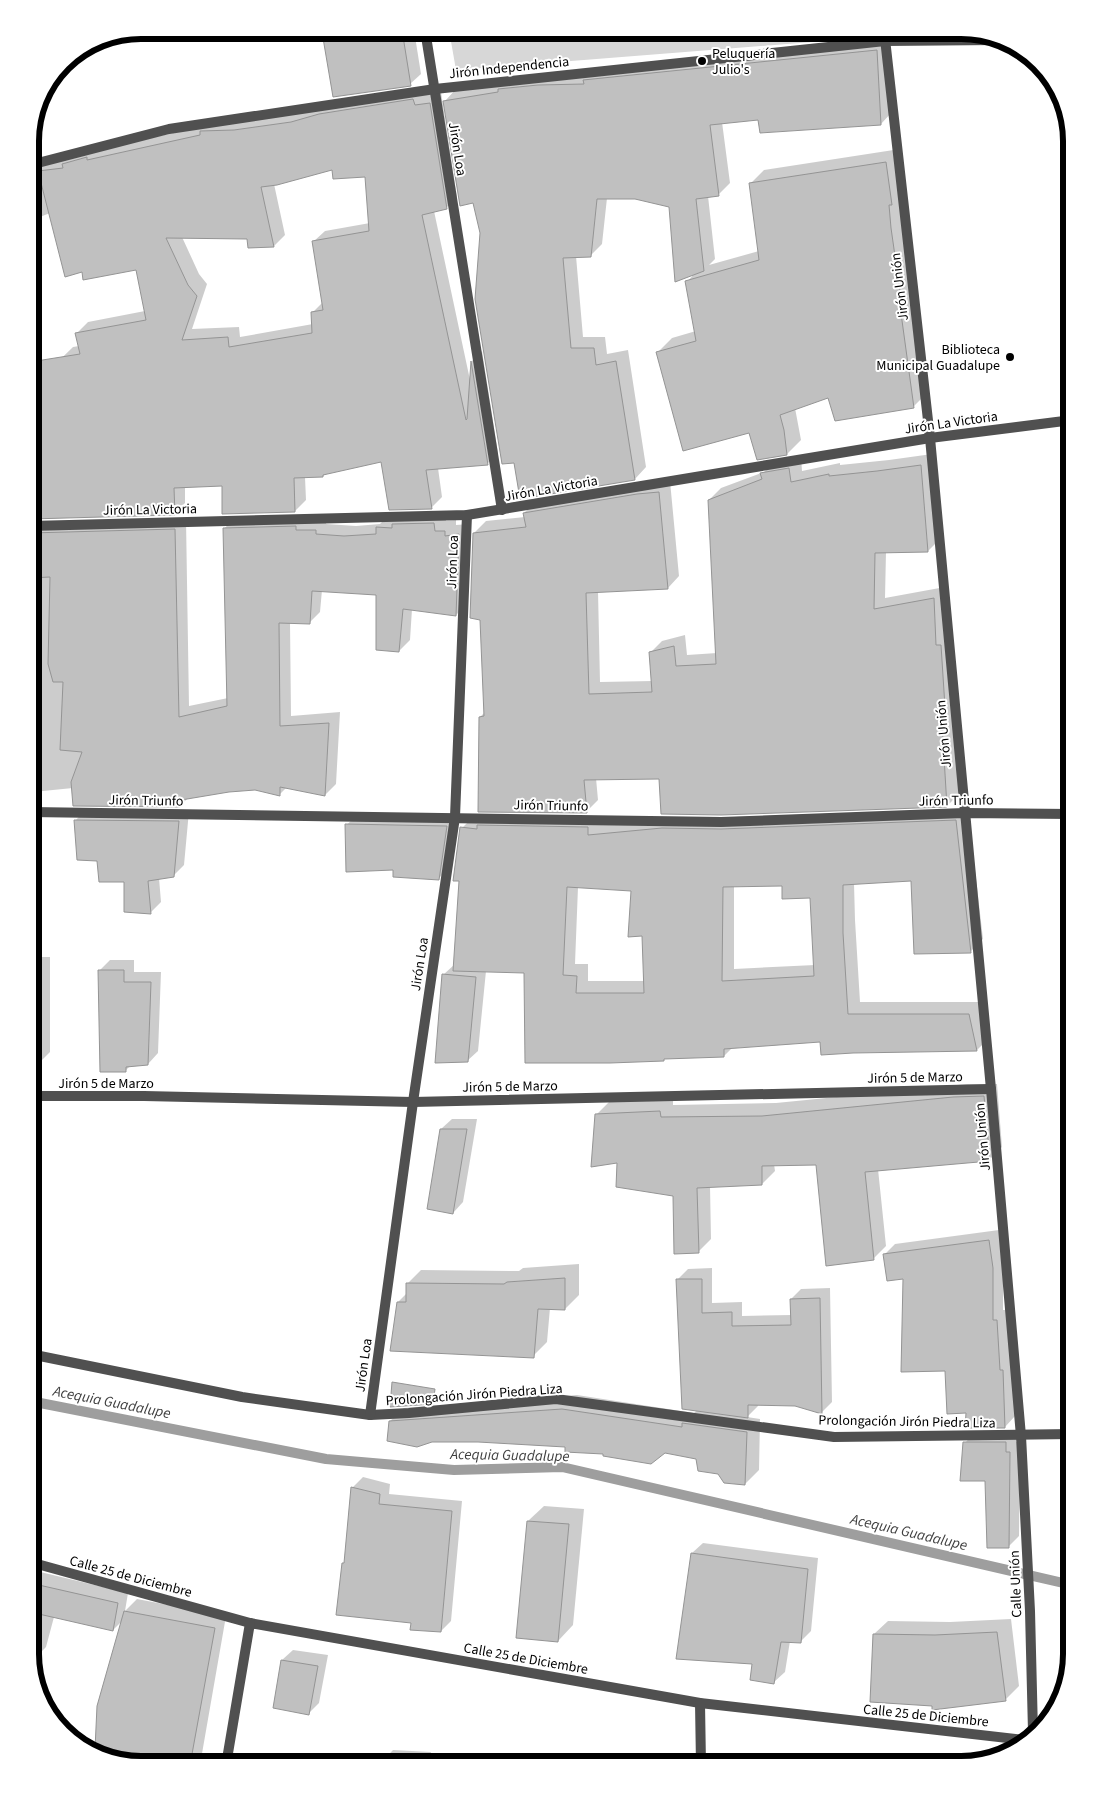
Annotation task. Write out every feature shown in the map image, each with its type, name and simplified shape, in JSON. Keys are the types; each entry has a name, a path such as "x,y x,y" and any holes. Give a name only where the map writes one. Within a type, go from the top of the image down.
{"street":[{"name":"Jirón Loa","path":"426,39 502,510"},
{"name":"Jirón Unión","path":"885,39 930,438 1022,1436"},
{"name":"Jirón Independencia","path":"39,163 169,128 434,89 885,42 977,40"},
{"name":"Jirón La Victoria","path":"39,526 467,515 930,438 1063,421"},
{"name":"Jirón Loa","path":"370,1415 413,1102 455,818 467,515"},
{"name":"Jirón Triunfo","path":"39,812 720,822 964,813 1063,814"},
{"name":"Jirón 5 de Marzo","path":"39,1096 154,1096 413,1102 991,1089"},
{"name":"Prolongación Jirón Piedra Liza","path":"39,1356 242,1397 370,1415 556,1399 834,1437 1063,1434"},
{"name":"Calle Unión","path":"1022,1436 1034,1725"},
{"name":"Calle 25 de Diciembre","path":"39,1564 250,1623 700,1703 1018,1739"},
{"path":"228,1756 250,1623"},
{"path":"700,1703 701,1756"}],"shaded area":[{"path":"451,39 850,39 456,70"}],"building":[{"path":"323,39 403,39 411,86 333,97"},
{"path":"877,50 881,125 760,133 758,120 710,125 719,196 696,199 704,271 675,282 669,207 635,199 597,199 591,257 563,258 571,348 594,348 596,365 616,361 635,480 520,499 514,463 502,464 475,299 480,233 473,203 460,206 443,101 498,92 498,89 538,85 584,84 583,80"},
{"path":"413,99 415,105 430,103 447,209 422,215 466,420 471,361 488,465 426,470 432,509 389,510 381,462 323,475 323,477 294,478 295,512 222,514 222,486 174,488 175,515 39,519 39,361 80,354 75,333 146,320 136,270 83,280 82,272 65,277 39,171 63,168 62,164 87,157 87,160 200,135 200,131 234,130 291,122 319,114","holes":["332,170 333,179 365,177 369,231 312,241 323,310 311,312 312,333 229,347 228,337 182,340 197,296 188,285 166,238 247,239 248,248 274,247 261,187 277,185"]},
{"path":"886,162 892,205 889,205 891,228 914,408 835,421 828,398 780,415 787,455 757,460 749,433 683,451 656,352 696,341 685,281 759,260 749,183"},
{"path":"921,465 928,552 875,553 874,609 934,598 936,645 941,645 945,707 941,707 947,807 721,815 661,814 659,779 584,780 587,813 478,812 479,717 484,716 480,620 470,618 473,533 526,527 523,513 659,492 668,589 586,593 589,694 652,692 649,652 674,646 676,666 716,664 708,500 762,479 760,473 789,468 791,482 829,474 829,476"},
{"path":"434,523 435,531 445,531 445,536 459,534 456,616 403,609 399,652 376,650 376,595 312,591 310,624 279,623 280,726 329,723 325,796 280,787 280,796 255,790 229,792 181,800 180,807 73,806 71,782 82,752 60,750 63,682 53,682 48,664 50,577 39,578 39,533 175,529 179,717 227,706 223,528 296,526 296,530 316,530 316,534 344,536 376,534 376,527 392,528 392,524"},
{"path":"74,820 179,821 174,877 148,881 151,914 124,912 124,882 99,882 97,861 77,860"},
{"path":"956,820 971,953 914,954 911,881 843,885 843,933 848,1014 969,1014 977,1051 821,1055 820,1042 724,1049 724,1057 610,1063 525,1063 524,973 453,971 459,881 453,881 460,827 477,829 477,825 588,827 588,835 662,828 721,829","holes":["782,886 782,899 810,898 814,976 722,981 723,887","567,887 631,891 628,937 642,936 644,993 576,993 577,976 563,975"]},
{"path":"345,824 447,826 439,880 393,877 393,870 346,872"},
{"path":"98,970 124,970 124,982 151,982 148,1065 126,1067 126,1072 100,1072"},
{"path":"442,974 476,977 468,1062 435,1063"},
{"path":"984,1096 990,1161 865,1172 874,1260 826,1266 816,1165 762,1166 762,1185 697,1188 699,1253 674,1254 673,1196 616,1187 617,1163 591,1167 595,1114 660,1111 661,1117 762,1116 953,1097"},
{"path":"440,1129 467,1129 453,1214 427,1209"},
{"path":"989,1240 993,1268 993,1320 997,1320 1000,1370 1003,1370 1005,1428 965,1428 966,1413 947,1414 945,1371 901,1372 903,1279 887,1281 883,1254"},
{"path":"565,1278 565,1310 538,1309 534,1358 390,1351 397,1302 406,1302 406,1283 504,1284 507,1282"},
{"path":"676,1279 702,1279 702,1313 732,1312 732,1326 791,1325 790,1299 820,1298 822,1414 795,1406 748,1405 748,1418 682,1409"},
{"path":"392,1382 435,1389 433,1404 390,1407"},
{"path":"562,1409 682,1427 682,1423 747,1432 745,1485 724,1483 718,1474 698,1471 696,1459 665,1453 651,1464 603,1456 603,1454 565,1452 565,1447 478,1442 432,1442 417,1447 387,1441 389,1421"},
{"path":"963,1442 1006,1442 1006,1452 1010,1452 1009,1548 987,1548 985,1481 960,1481"},
{"path":"351,1487 380,1494 379,1504 452,1511 441,1632 410,1630 411,1623 336,1615 342,1563 344,1563"},
{"path":"527,1521 569,1524 558,1642 516,1638"},
{"path":"691,1553 808,1569 801,1643 781,1642 774,1684 750,1680 752,1664 676,1659"},
{"path":"39,1585 118,1603 113,1631 39,1614"},
{"path":"124,1611 215,1628 192,1756 134,1756 108,1751 96,1746 97,1706"},
{"path":"997,1632 1006,1701 932,1710 932,1706 870,1702 873,1634 935,1635"},
{"path":"281,1660 318,1666 309,1715 273,1708"}],"waterway":[{"name":"Acequia Guadalupe","path":"39,1403 326,1459 454,1470 562,1467 1063,1583"}],"place":[{"name":"Peluquería Julio's","path":"702,61"},
{"name":"Biblioteca Municipal Guadalupe","path":"1010,357"}]}
